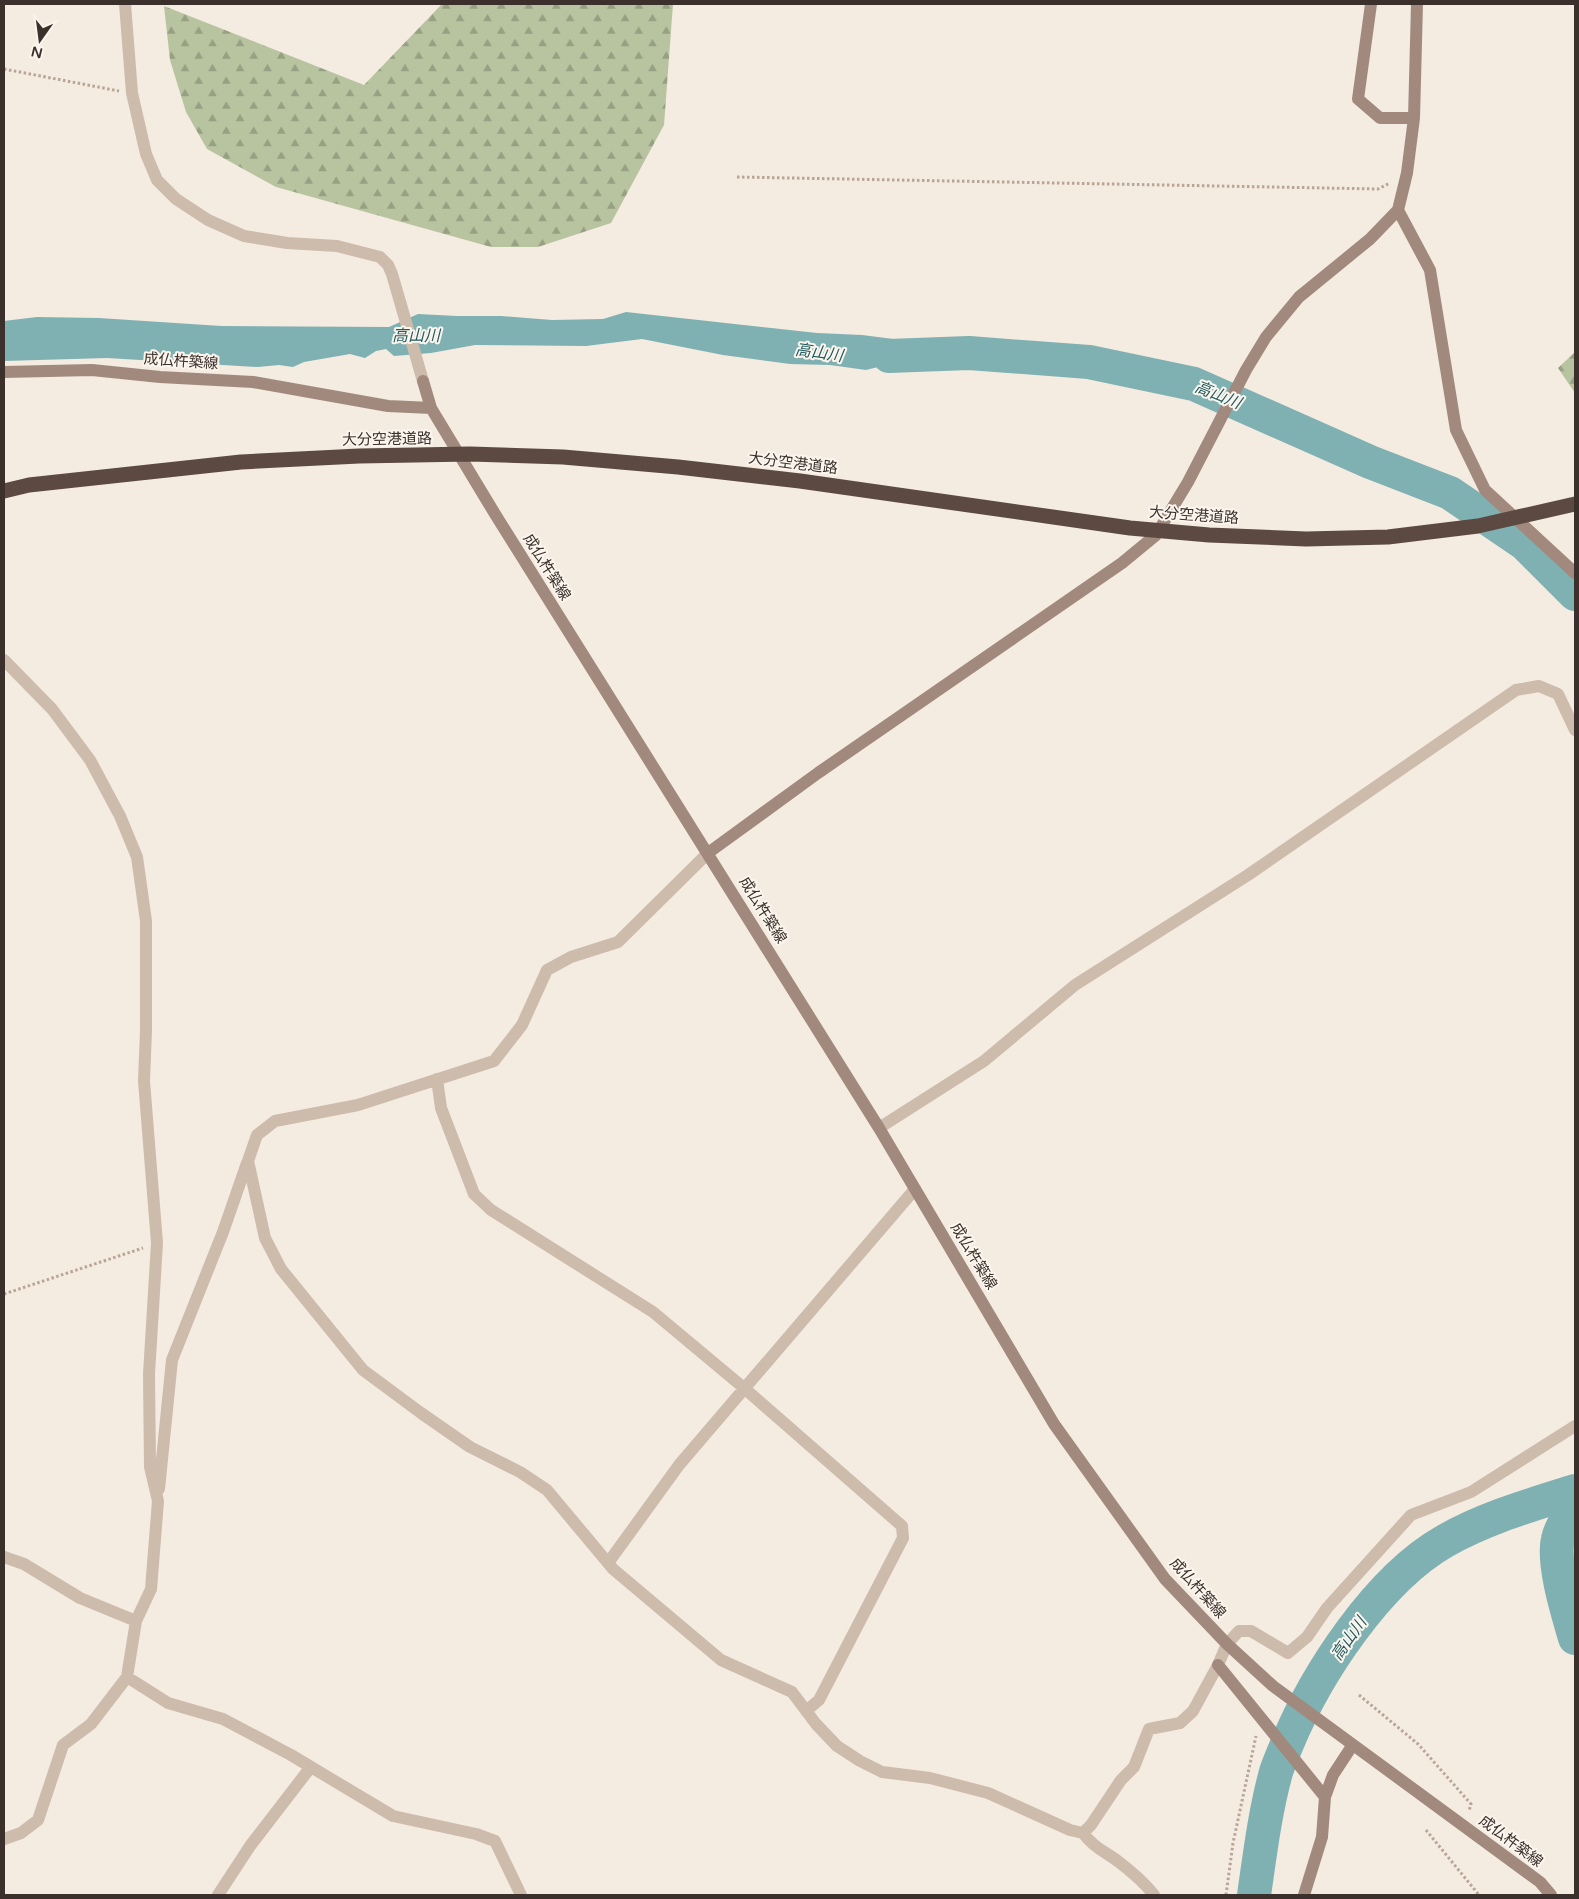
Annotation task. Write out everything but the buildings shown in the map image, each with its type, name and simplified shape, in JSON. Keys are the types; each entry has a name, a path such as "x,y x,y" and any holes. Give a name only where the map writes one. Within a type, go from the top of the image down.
{"highway":[{"name":"大分空港道路","path":"4,491 29,485 241,462 359,456 470,454 563,458 678,467 819,483 1130,528 1209,535 1296,539 1388,537 1478,526 1575,504"}],"main road":[{"path":"1371,4 1358,99 1380,118 1414,118"},
{"path":"708,853 818,773 1122,563 1156,535 1188,482 1246,370 1266,337 1299,297 1370,239 1398,210 1407,173 1414,118 1417,4"},
{"path":"1398,210 1430,270 1456,430 1486,490 1575,573"},
{"name":"成仏杵築線","path":"4,372 92,370 160,377 253,382 388,406 431,408 500,522 879,1128 1054,1424 1165,1579 1227,1644 1273,1686 1352,1746 1540,1882 1551,1895"},
{"path":"424,381 431,408"},
{"path":"1218,1666 1325,1797"},
{"path":"1304,1895 1322,1837 1325,1797 1333,1774 1352,1746"}],"street":[{"path":"125,4 132,93 146,154 157,180 176,199 208,220 244,236 287,243 338,246 380,257 388,265 392,274 424,381"},
{"path":"4,660 52,709 90,760 120,816 137,857 146,921 144,1081 157,1243 149,1374 150,1467 158,1501"},
{"path":"879,1128 984,1061 1076,985 1248,875 1516,690 1539,686 1558,694 1575,730"},
{"path":"4,1839 21,1833 38,1820 63,1745 91,1724 127,1677 136,1621 151,1589 172,1360 192,1305 223,1232 257,1135 275,1121 358,1105 494,1061 522,1025 547,970 571,957 618,942 708,853"},
{"path":"437,1079 441,1108 474,1194 491,1210 653,1312 744,1388 902,1526 903,1538 818,1700 806,1711"},
{"path":"248,1162 265,1238 281,1269 363,1370 421,1414 470,1447 520,1472 547,1490 608,1563 721,1660 792,1692 837,1746 860,1761 882,1772 930,1778 988,1793 1070,1830 1083,1832 1091,1825 1121,1780 1134,1767 1149,1728 1180,1724 1193,1711 1218,1666 1227,1644 1239,1631 1251,1631 1288,1653 1307,1637 1327,1608 1411,1515 1471,1492 1575,1426"},
{"path":"608,1563 679,1464 915,1189"},
{"path":"4,1557 24,1564 80,1598 136,1621"},
{"path":"127,1677 168,1703 223,1719 346,1786 393,1816 476,1834 494,1841 521,1895"},
{"path":"218,1895 250,1846 310,1768"},
{"path":"1083,1832 1090,1844 1126,1868 1145,1884 1154,1895"}],"path":[{"path":"4,69 132,93"},
{"path":"737,177 1378,189 1407,173"},
{"path":"4,1294 157,1243"},
{"path":"1359,1695 1418,1744 1471,1804 1465,1826"},
{"path":"1226,1895 1233,1843 1262,1721"},
{"path":"1426,1830 1479,1895"}],"green space":[{"path":"442,4 673,4 664,125 611,223 538,247 491,247 276,187 207,149 186,112 170,60 164,6 364,85"},
{"path":"1575,352 1575,393 1558,368"}],"water":[{"path":"626,312 817,333 862,335 917,342 957,352 925,355 866,370 830,365 790,364 723,355 642,339 586,346 475,345 431,353 394,356 386,349 376,351 365,358 350,354 304,362 293,367 279,365 258,367 107,358 4,361 4,321 37,317 99,318 221,326 389,327 418,314 501,316 552,320 603,319"}],"waterway":[{"name":"高山川","path":"889,356 969,353 1089,362 1194,384 1370,462 1450,493 1525,544 1575,594"},
{"name":"高山川","path":"1254,1895 1269,1802 1276,1772 1287,1744 1314,1688 1352,1630 1373,1603 1420,1558 1445,1541 1476,1525 1575,1491"},
{"path":"1575,1505 1561,1530 1557,1549 1559,1575 1575,1638"}]}
